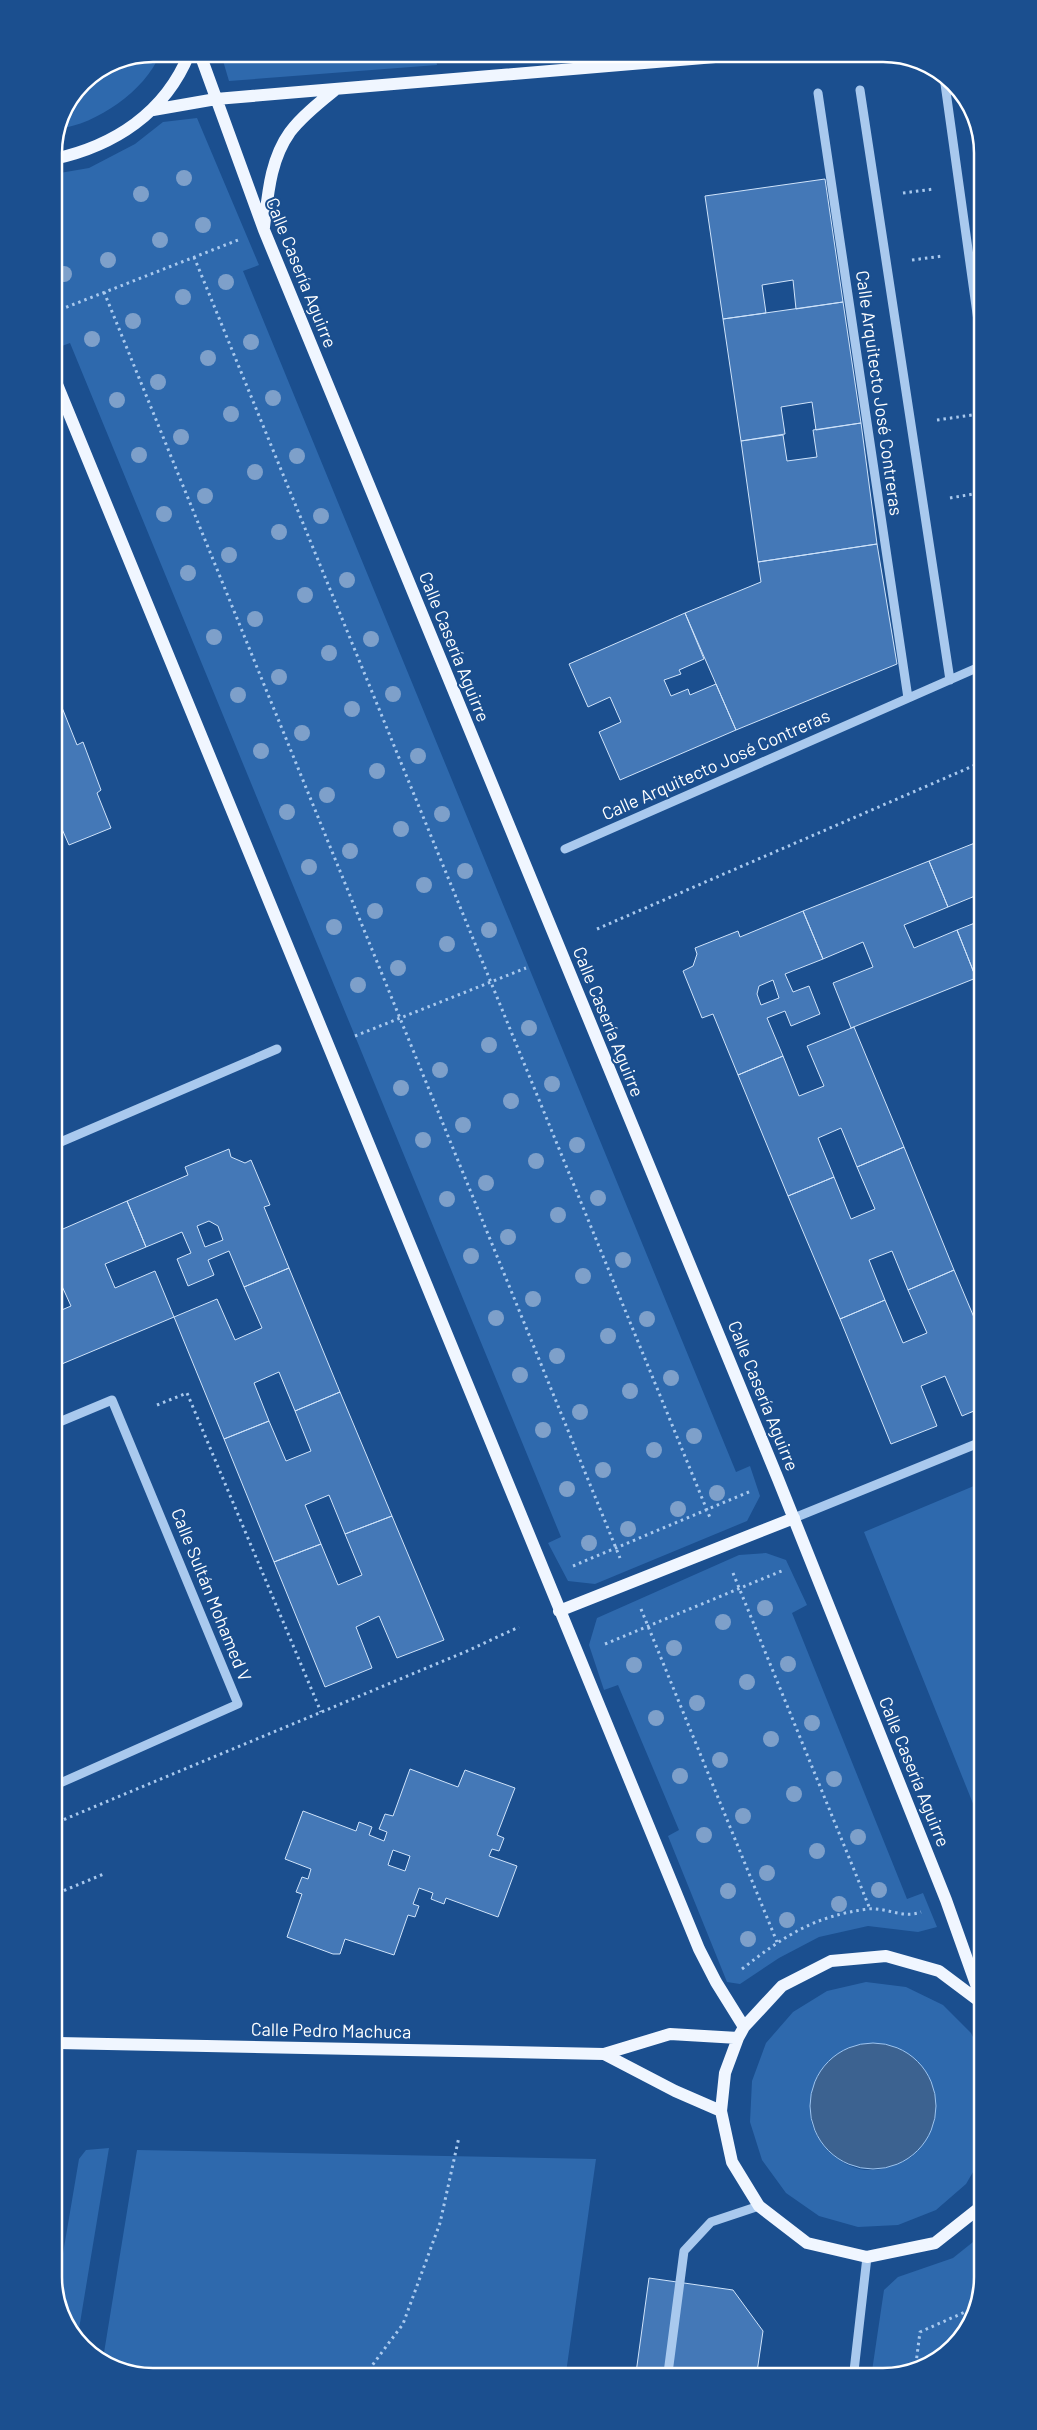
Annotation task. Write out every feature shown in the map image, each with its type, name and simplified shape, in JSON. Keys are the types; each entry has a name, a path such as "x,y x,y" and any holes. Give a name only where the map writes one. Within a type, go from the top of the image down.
{"main road":[{"path":"63,156 81,153 117,137 153,110 186,62"},
{"name":"Calle Casería Aguirre","path":"203,62 264,230 794,1518 946,1900 974,1979"},
{"path":"153,110 216,99 651,63"},
{"path":"264,230 270,182 277,156 290,132 335,90"},
{"path":"63,399 699,1949 741,2032"},
{"path":"559,1611 794,1518"},
{"path":"974,1997 939,1971 886,1956 831,1961 782,1986 741,2032 725,2073 721,2111 732,2162 758,2206 807,2243 867,2257 935,2243 974,2212"},
{"name":"Calle Pedro Machuca","path":"62,2044 604,2054 670,2034 741,2032"},
{"name":"Calle Pedro Machuca","path":"604,2054 675,2091 721,2111"}],"street":[{"path":"945,87 974,298"},
{"name":"Calle Arquitecto José Contreras","path":"860,90 950,680"},
{"name":"Calle Arquitecto José Contreras","path":"818,93 908,698"},
{"name":"Calle Arquitecto José Contreras","path":"565,849 974,669"},
{"path":"63,1141 277,1049"},
{"name":"Calle Sultán Mohamed V","path":"62,1420 112,1400 238,1704 62,1782"},
{"path":"794,1518 974,1445"},
{"path":"669,2368 684,2251 712,2222 758,2206"},
{"path":"854,2368 867,2257"}],"path":[{"path":"876,196 959,186"},
{"path":"63,308 245,236"},
{"path":"887,264 968,252"},
{"path":"194,257 713,1526"},
{"path":"104,292 623,1564"},
{"path":"911,424 974,415"},
{"path":"597,930 974,766"},
{"path":"354,1036 526,968"},
{"path":"158,1405 187,1393 321,1712"},
{"path":"572,1567 757,1488"},
{"path":"598,1648 788,1569"},
{"path":"732,1572 870,1909"},
{"path":"637,1599 777,1942"},
{"path":"62,1820 519,1627"},
{"path":"62,1891 106,1873"},
{"path":"738,1973 777,1942 815,1921 870,1909 912,1916 925,1910"},
{"path":"371,2367 403,2324 440,2223 459,2137"},
{"path":"916,2362 920,2332 968,2311"}],"shaded area":[{"path":"156,62 143,81 118,104 67,127 78,103 89,89 103,78 124,67"},
{"path":"223,62 437,62 437,65 229,81"},
{"path":"197,118 259,265 243,271 736,1472 750,1466 760,1496 747,1521 595,1584 568,1581 548,1543 561,1537 70,343 63,346 63,172 89,168 135,144 163,122"},
{"path":"974,1486 974,1806 864,1532"},
{"path":"766,1553 786,1560 807,1605 792,1613 907,1899 923,1893 937,1927 918,1932 868,1926 819,1937 779,1958 740,1984 727,1982 668,1836 679,1830 618,1685 604,1690 589,1645 597,1618 739,1555"},
{"path":"866,1982 906,1987 943,2005 971,2033 974,2039 974,2170 966,2184 936,2210 898,2225 858,2227 819,2216 786,2193 762,2160 750,2122 752,2081 766,2043 793,2012 827,1991","holes":["853,2046 913,2156 899,2163 873,2170 850,2166 830,2152 815,2132 811,2121 810,2105 820,2072 835,2057"]},
{"path":"873,2043 897,2048 918,2061 931,2082 936,2106 931,2130 918,2151 897,2164 873,2169 849,2164 828,2151 815,2130 810,2106 815,2082 828,2061 849,2048"},
{"path":"109,2148 79,2329 67,2306 64,2294 62,2259 79,2159 86,2150"},
{"path":"137,2150 596,2159 567,2368 142,2367 119,2361 104,2353"},
{"path":"974,2241 974,2288 968,2311 959,2327 939,2349 924,2358 913,2363 895,2367 872,2368 884,2290 898,2277 953,2258"}],"building":[{"path":"825,179 843,302 796,309 793,280 762,285 766,313 723,319 705,196"},
{"path":"843,302 861,423 816,430 812,402 781,407 785,434 741,441 723,319"},
{"path":"861,423 877,544 758,562 741,441 783,435 787,461 817,457 813,430"},
{"path":"877,544 897,664 736,730 685,613 761,582 758,562"},
{"path":"685,613 704,659 679,670 681,674 664,680 671,696 688,689 690,695 716,684 736,730 620,780 599,732 621,722 610,697 588,707 569,664"},
{"path":"63,710 77,745 83,742 101,790 97,793 111,828 69,845 63,831"},
{"path":"974,843 974,896 948,907 929,861"},
{"path":"929,861 948,907 904,925 914,948 957,930 974,973 974,979 851,1028 833,983 873,967 863,942 823,959 803,911"},
{"path":"803,911 823,959 785,974 793,992 809,986 820,1014 791,1026 785,1011 767,1018 783,1056 738,1075 713,1014 702,1018 683,971 693,966 697,954 695,948 738,931 740,937","holes":["773,980 779,998 761,1005 757,994 759,986"]},
{"path":"974,923 974,973 957,930"},
{"path":"854,1027 904,1147 857,1167 841,1128 818,1138 834,1177 788,1196 738,1075 783,1056 799,1096 824,1086 807,1046"},
{"path":"904,1147 954,1270 908,1290 892,1251 869,1260 885,1300 840,1319 788,1196 834,1177 851,1219 875,1209 857,1167"},
{"path":"229,1149 231,1157 245,1163 251,1160 270,1205 264,1207 289,1268 244,1287 229,1251 208,1260 214,1275 188,1286 177,1259 191,1253 182,1232 146,1247 127,1201 188,1175 185,1167","holes":["209,1221 218,1226 223,1240 205,1247 197,1226"]},
{"path":"127,1201 146,1247 105,1264 115,1288 155,1271 174,1317 62,1364 62,1310 71,1306 62,1287 62,1229"},
{"path":"289,1268 340,1392 295,1411 279,1372 254,1383 269,1421 224,1439 174,1317 217,1299 235,1340 262,1328 244,1287"},
{"path":"954,1270 974,1317 974,1411 962,1416 945,1376 921,1386 937,1426 891,1444 840,1319 885,1300 903,1343 927,1333 908,1290"},
{"path":"340,1392 392,1516 345,1534 329,1495 305,1505 321,1544 274,1562 224,1439 269,1421 286,1461 311,1451 295,1411"},
{"path":"392,1516 444,1640 397,1658 379,1616 356,1627 372,1668 325,1687 274,1562 321,1544 338,1585 362,1575 345,1534"},
{"path":"410,1769 458,1787 465,1770 515,1788 497,1835 504,1838 499,1851 492,1849 489,1856 517,1866 498,1917 446,1898 444,1904 431,1899 433,1893 419,1888 413,1904 419,1906 415,1917 408,1915 394,1955 345,1939 340,1954 333,1954 287,1937 302,1894 296,1892 302,1877 308,1879 311,1869 285,1859 303,1811 356,1831 359,1822 372,1827 369,1835 384,1841 387,1832 379,1829 385,1814 393,1816","holes":["393,1850 410,1856 405,1871 388,1865"]},
{"path":"649,2278 733,2290 763,2331 758,2368 637,2368"}]}
